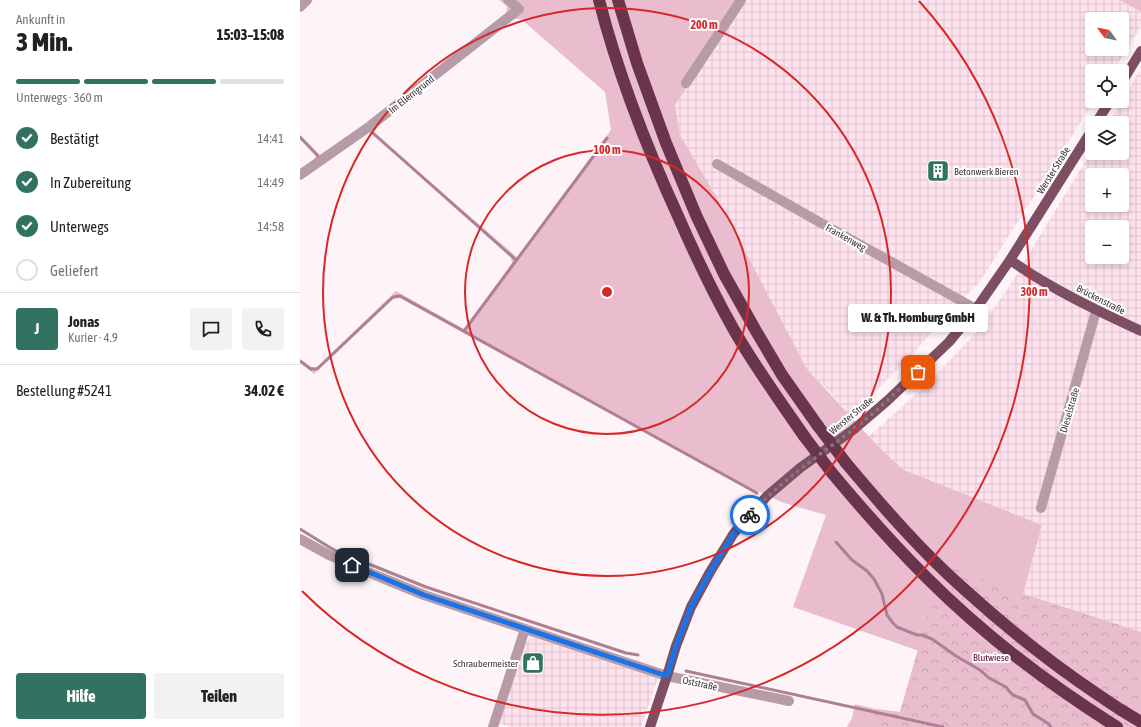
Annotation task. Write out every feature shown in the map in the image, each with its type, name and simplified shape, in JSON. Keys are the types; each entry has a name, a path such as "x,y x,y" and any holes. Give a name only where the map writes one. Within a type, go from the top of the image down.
{"highway":[{"path":"599,0 625,85 658,173 699,263 735,330 772,390 804,436 832,473 889,539 926,578 1018,658 1087,708 1117,727"},
{"path":"618,0 637,64 666,143 696,215 724,274 756,331 782,375 818,426 846,463 881,504 964,589 1051,661 1100,696 1141,722"}],"main road":[{"path":"1129,71 1141,51"},
{"name":"Werster Straße","path":"650,727 676,646 691,607 734,533 767,496 800,468 853,430 887,401 949,342 976,309 1010,260 1085,141"},
{"name":"Brückenstraße","path":"1010,260 1038,279 1096,311 1141,331"}],"street":[{"path":"300,7 307,0"},
{"name":"Im Ellerngrund","path":"300,175 370,126 519,9 508,0"},
{"path":"686,83 741,0"},
{"name":"Frankenweg","path":"718,164 976,309"},
{"name":"Dieselstraße","path":"1041,508 1096,311"},
{"name":"Oststraße","path":"300,539 329,555 396,584 525,629 667,676 789,701"},
{"path":"496,726 525,629"}],"shaded area":[{"path":"746,0 1120,0 1141,12 1141,27 1129,46 1129,12 1085,12 1085,56 1123,56 1117,64 1085,64 1085,108 1090,108 979,283 956,305 907,360 850,416 828,390 808,372 716,196 680,135 675,105"},
{"path":"1139,71 1141,72 1141,632 1023,594 1042,525 904,470 869,436 921,390 976,333 1009,287 1086,160 1129,160 1129,116 1112,116 1118,108 1129,108 1129,89"},
{"path":"532,637 658,678 641,727 510,727 499,723 524,644"}],"green space":[{"path":"499,0 746,0 675,105 680,135 716,196 808,371 879,447 904,470 1042,525 1023,594 1141,632 1141,727 847,727 852,718 855,704 876,709 900,712 919,651 793,607 826,515 784,503 757,491 756,494 400,298 393,299 314,374 300,363 300,359 310,367 317,367 396,291 464,329 512,263 511,257 369,132 300,178 300,169 317,157 300,139 300,135 320,155 366,124 506,13 507,6","holes":["513,19 521,19 605,92 611,130 517,257 371,131"]},
{"path":"1120,0 1141,0 1141,12"},
{"name":"Blutwiese","path":"949,567 1023,594 1141,632 1141,727 869,727 876,709 900,712 927,617"}],"waterway":[{"path":"373,133 516,260"},
{"path":"300,137 319,157 317,158"},
{"path":"464,331 607,138"},
{"path":"300,361 311,369 317,369 393,297 400,296 757,493"},
{"path":"300,529 334,550 426,587 626,653 638,655"},
{"path":"836,542 852,560 867,571 874,579 882,594 887,615 897,627 932,639 956,656 980,670 989,678 1006,687 1013,695 1025,700 1033,714 1049,724 1051,727"},
{"path":"686,671 943,727"}],"way so far":[{"path":"750,515 767,496 800,468 853,430 918,372"}],"place":[{"name":"Betonwerk Bieren","path":"938,171"},
{"name":"W. & Th. Homburg GmbH","path":"918,372"},
{"name":"Schraubermeister","path":"533,663"}],"route":[{"path":"352,565 375,576 424,595 667,676 676,646 691,607 734,533 750,515"}]}
